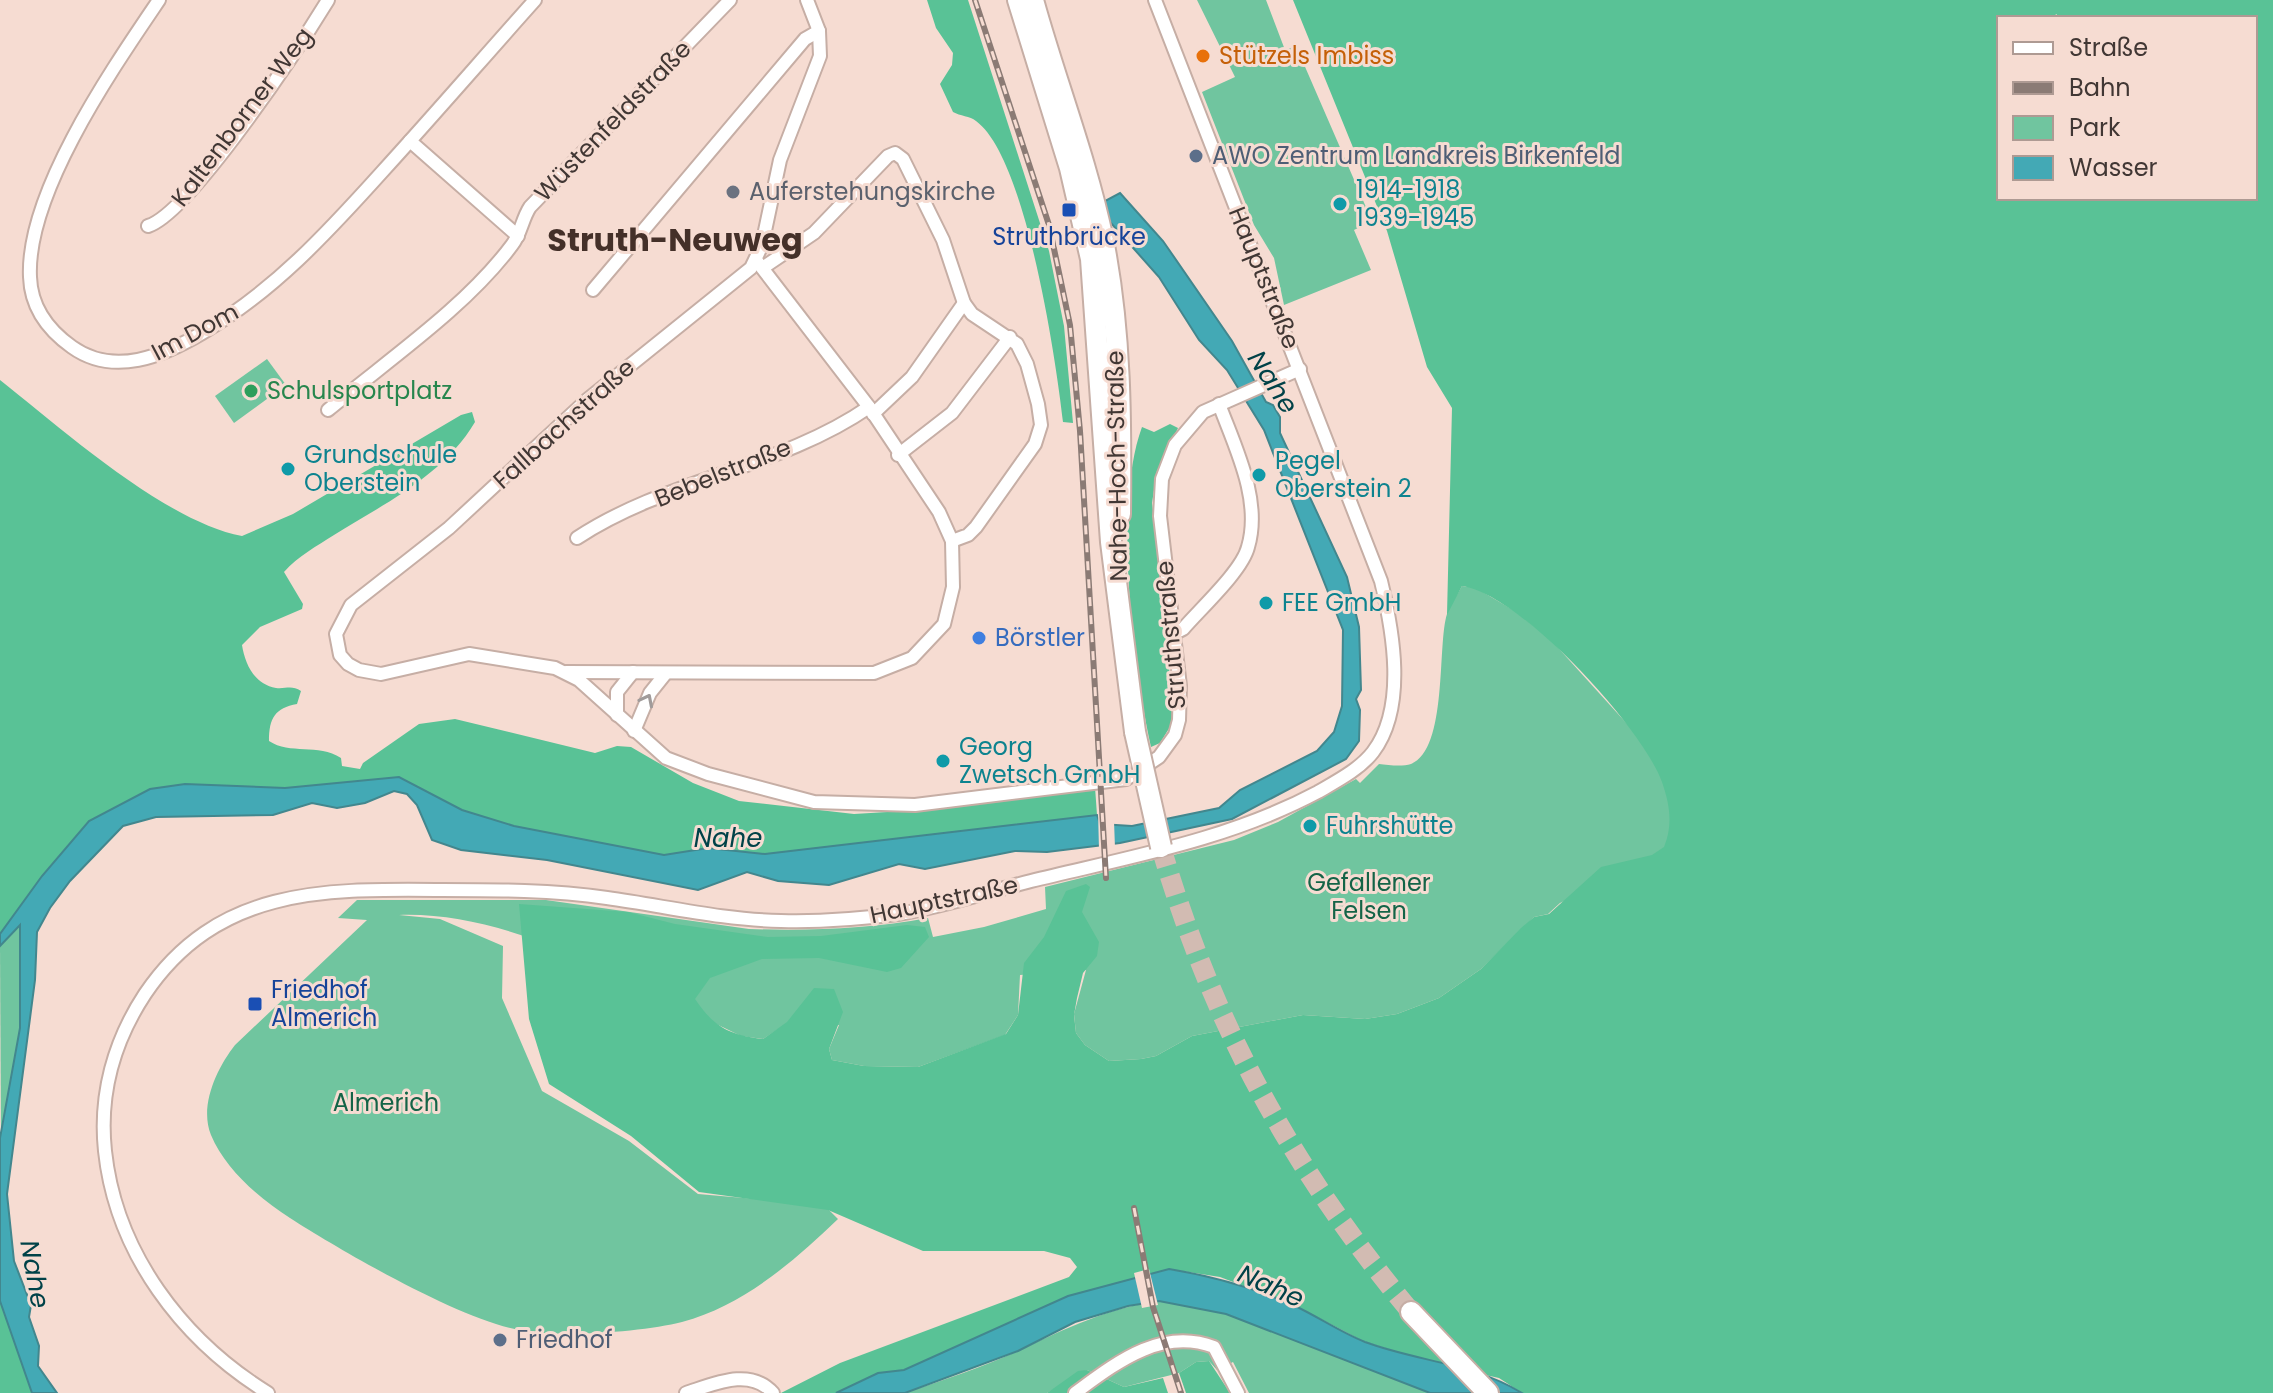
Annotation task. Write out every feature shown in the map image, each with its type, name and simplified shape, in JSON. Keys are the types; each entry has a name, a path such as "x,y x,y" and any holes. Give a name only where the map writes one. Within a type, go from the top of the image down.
{"main road":[{"name":"Nahe-Hoch-Straße","path":"1018,0 1070,168 1091,259 1108,514 1119,610"},
{"name":"Nahe-Hoch-Straße","path":"1033,0 1090,186 1111,292 1121,450 1119,610"},
{"path":"1119,610 1135,732 1161,847"},
{"path":"1411,1312 1488,1393"}],"street":[{"name":"Im Dom","path":"159,0 107,81 63,160 34,239 30,278 38,309 57,335 78,351 119,362 149,359 223,321 300,259 535,0"},
{"name":"Kaltenborner Weg","path":"148,226 166,217 198,181 262,99 328,0"},
{"name":"Wüstenfeldstraße","path":"328,410 453,305 518,236 530,207 730,0"},
{"path":"566,672 874,673 901,665 924,649 944,624 953,587 952,541 939,512 898,455 871,410 760,264 780,160 820,56 819,31 807,0"},
{"name":"Hauptstraße","path":"268,1393 201,1342 177,1314 132,1248 109,1182 103,1120 111,1069 133,1014 165,968 195,941 225,922 300,893 390,890 535,891 611,898 756,920 873,917 925,909 1211,837 1288,808 1331,784 1366,760 1382,738 1392,688 1391,631 1381,581 1155,0"},
{"path":"593,290 805,39 819,31"},
{"path":"410,141 518,236"},
{"path":"760,264 814,233 881,161 895,153 903,159 933,217 964,303 972,314 1010,337 1023,353 1034,384 1040,415 1039,434 1029,456 976,527 968,535 952,541"},
{"name":"Fallbachstraße","path":"617,715 566,672 531,662 469,654 396,671 369,673 348,664 340,655 336,634 344,613 351,605 449,528 587,400 760,264"},
{"name":"Bebelstraße","path":"577,538 603,522 836,428 871,410 912,377 964,303"},
{"path":"898,455 959,406 1010,337"},
{"name":"Struthstraße","path":"617,715 666,758 684,766 788,797 838,804 915,805 1113,781 1152,765 1175,735 1181,706 1160,516 1162,479 1180,434 1203,412 1300,369"},
{"path":"1173,634 1183,629 1248,547 1251,520 1246,477 1223,402"},
{"path":"617,715 617,692 633,672"},
{"path":"634,731 650,693 666,673"},
{"path":"1075,1393 1128,1357 1168,1341 1187,1339 1214,1347 1238,1393"},
{"path":"686,1393 743,1379 756,1380 771,1391"}],"green space":[{"path":"927,0 968,0 1049,251 1064,326 1073,423 1063,422 1036,262 1010,174 994,142 976,121 953,112 940,84 952,65 953,53 936,28"},
{"path":"1197,0 1266,0 1285,50 1296,46 1372,221 1354,230 1371,270 1284,305 1274,258 1254,225 1202,92 1235,77"},
{"path":"1293,0 2273,0 2273,1393 1522,1393 1499,1378 1432,1363 1363,1341 1294,1305 1220,1277 1169,1269 1068,1296 904,1370 878,1373 836,1393 781,1393 840,1363 1069,1277 1077,1267 1070,1258 1044,1251 923,1251 828,1210 699,1192 631,1136 549,1084 529,1019 519,904 628,912 675,924 768,937 821,936 907,925 925,927 929,937 901,968 887,972 819,958 762,959 710,978 695,999 723,1028 763,1039 787,1022 814,988 834,989 843,1012 829,1049 832,1060 864,1066 918,1067 1006,1034 1018,1015 1024,963 1044,937 1066,891 1086,884 1090,887 1082,912 1099,942 1097,956 1083,973 1074,1015 1076,1033 1085,1045 1109,1061 1156,1056 1192,1036 1303,1015 1365,1019 1397,1014 1439,998 1481,969 1521,928 1534,917 1549,914 1601,867 1652,855 1664,847 1669,831 1669,815 1662,782 1630,729 1576,666 1545,637 1515,612 1486,594 1462,586 1447,615 1452,408 1427,367 1387,231"},
{"name":"Schulsportplatz","path":"267,359 286,385 234,423 215,396"},
{"path":"0,380 148,493 181,513 242,536 293,514 461,415 472,412 475,422 462,441 430,473 308,552 284,572 303,604 302,609 260,627 242,645 245,659 256,678 268,686 301,691 297,704 278,711 272,720 269,741 277,745 323,751 341,758 342,766 360,769 363,763 419,724 455,719 595,753 617,746 631,747 693,783 739,801 854,814 904,811 1095,787 1097,815 765,854 708,848 664,855 514,826 462,810 399,777 285,788 185,784 89,821 42,876 0,934"},
{"path":"1170,424 1178,428 1157,471 1152,503 1163,583 1173,722 1160,743 1151,747 1138,673 1129,586 1129,498 1133,460 1142,427 1154,432"},
{"path":"1462,586 1476,588 1518,613 1551,640 1696,800 1700,837 1560,903 1548,914 1534,917 1481,969 1439,998 1397,1014 1365,1019 1303,1015 1192,1036 1156,1056 1109,1061 1085,1045 1076,1033 1074,1014 1086,970 1020,975 1018,1015 1005,1035 918,1067 864,1066 832,1060 829,1049 839,1025 778,1029 763,1039 741,1036 617,975 531,938 487,925 443,917 399,915 440,919 503,946 502,998 542,1091 629,1141 698,1194 824,1205 838,1219 785,1266 747,1293 705,1314 646,1329 577,1334 536,1332 519,1330 465,1313 370,1265 279,1210 234,1171 211,1135 207,1112 209,1100 216,1076 228,1054 367,920 338,918 357,900 546,900 749,929 838,928 928,918 933,937 984,927 1046,909 1045,887 1234,840 1278,822 1356,779 1360,783 1379,764 1411,764 1423,755 1431,739 1447,614"},
{"path":"21,924 20,1028 1,1140 0,946"},
{"path":"0,1301 32,1393 0,1393"},
{"path":"1159,1301 1226,1314 1430,1393 1249,1393 1233,1362 1217,1370 1209,1361 1196,1362 1179,1373 1124,1387 1087,1370 1047,1393 905,1393 992,1362 1088,1320"},
{"path":"1209,1361 1230,1393 1186,1393 1179,1373 1196,1362"},
{"path":"1087,1370 1124,1387 1163,1378 1168,1393 1047,1393 1078,1371"}],"water":[{"path":"1120,193 1163,241 1232,341 1266,402 1273,405 1280,417 1280,433 1347,577 1359,627 1361,690 1356,699 1360,710 1359,741 1346,759 1232,819 1120,843 1047,852 1015,851 925,869 899,864 829,885 778,881 747,872 698,890 547,860 461,850 432,840 417,805 407,794 394,791 365,803 337,808 312,803 273,815 156,817 123,826 70,881 37,932 35,980 7,1194 14,1261 31,1305 29,1317 39,1346 38,1366 57,1393 32,1393 0,1301 0,1138 20,1028 20,925 0,946 0,934 42,876 89,821 150,789 185,784 285,788 399,777 462,810 514,826 664,855 708,848 765,854 1097,815 1100,824 1132,826 1219,808 1240,790 1317,751 1334,732 1342,706 1343,630 1264,430 1227,370 1199,340 1159,277 1110,222 1105,201"},
{"path":"1169,1269 1262,1293 1293,1305 1365,1342 1485,1375 1522,1393 1430,1393 1226,1314 1159,1301 1128,1306 1075,1322 1018,1351 905,1393 836,1393 878,1373 904,1370 1068,1296"}],"pier":[{"path":"1098,811 1103,821 1114,821 1115,848 1099,850"},
{"path":"1149,1269 1158,1305 1142,1308 1134,1273"}],"tunnel":[{"path":"1161,847 1205,975 1261,1093 1329,1204 1411,1312"}],"railway":[{"path":"975,0 1049,225 1070,325 1080,431 1106,878"},
{"path":"1134,1208 1153,1307 1181,1393"}],"place":[{"name":"Stützels Imbiss","path":"1203,56"},
{"name":"AWO Zentrum Landkreis Birkenfeld","path":"1196,156"},
{"name":"Auferstehungskirche","path":"733,192"},
{"name":"1914-1918 1939-1945","path":"1340,204"},
{"name":"Struthbrücke","path":"1069,210"},
{"name":"Schulsportplatz","path":"251,391"},
{"name":"Grundschule Oberstein","path":"288,469"},
{"name":"Pegel Oberstein 2","path":"1259,475"},
{"name":"FEE GmbH","path":"1266,603"},
{"name":"Börstler","path":"979,638"},
{"name":"Georg Zwetsch GmbH","path":"943,761"},
{"name":"Fuhrshütte","path":"1310,826"},
{"name":"Friedhof Almerich","path":"255,1004"},
{"name":"Friedhof","path":"500,1340"}],"district":[{"name":"Struth-Neuweg","path":"675,240"}],"water label":[{"name":"Nahe","path":"1273,382"},
{"name":"Nahe","path":"728,838"},
{"name":"Nahe","path":"35,1274"},
{"name":"Nahe","path":"1271,1286"}],"park label":[{"name":"Gefallener Felsen","path":"1369,897"},
{"name":"Almerich","path":"386,1103"}]}
